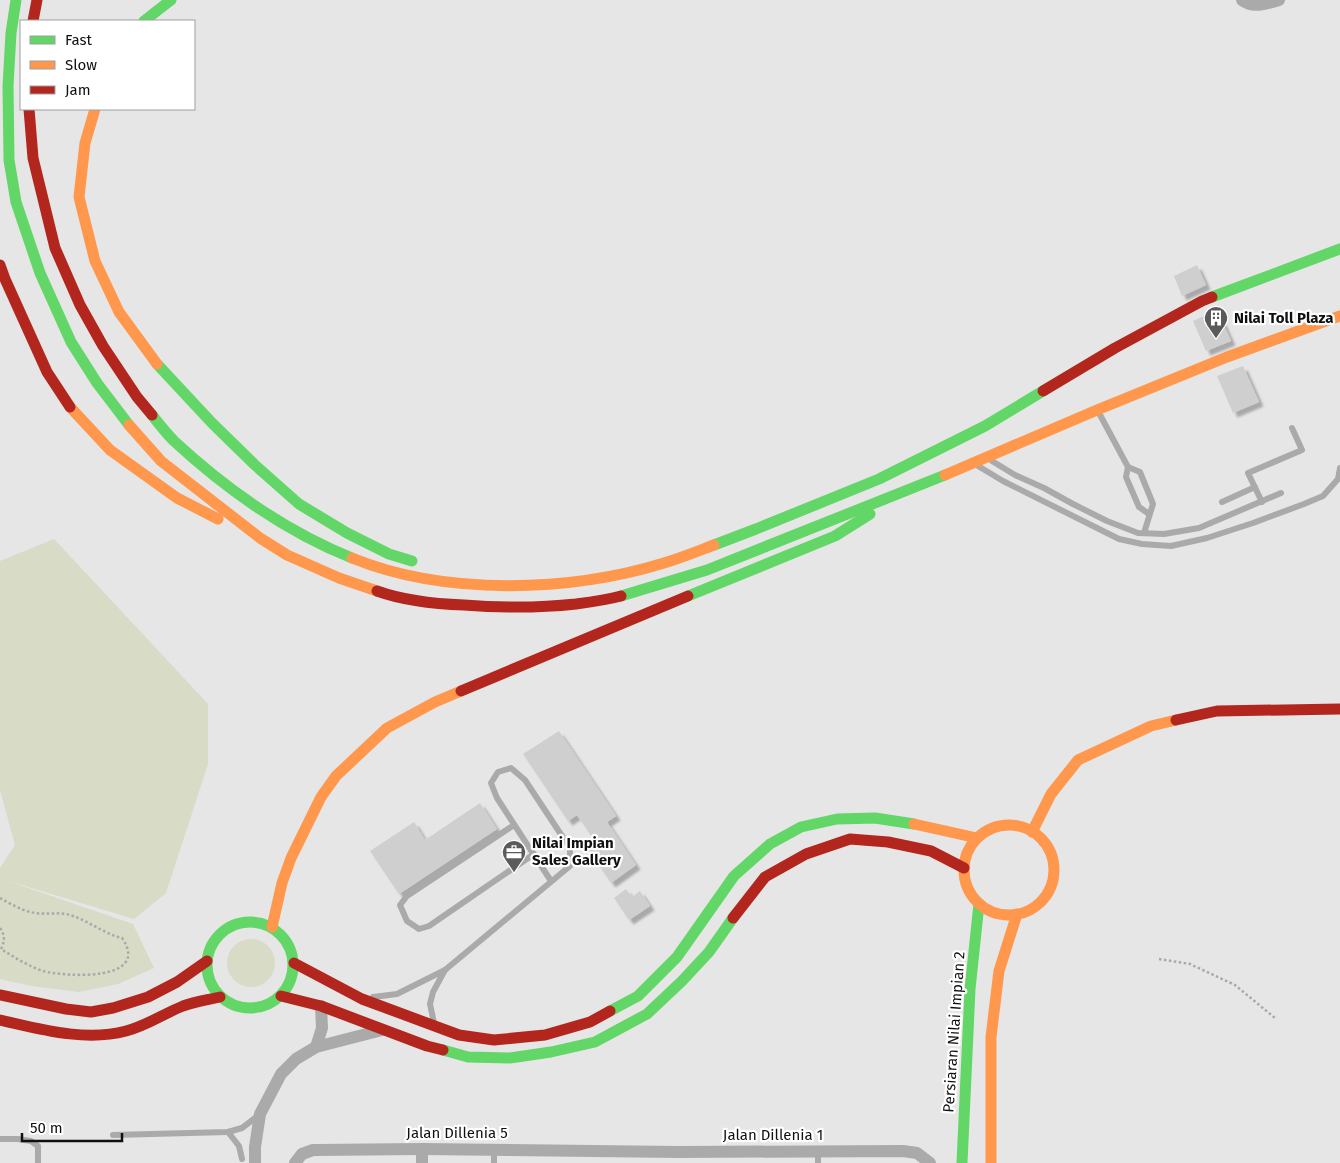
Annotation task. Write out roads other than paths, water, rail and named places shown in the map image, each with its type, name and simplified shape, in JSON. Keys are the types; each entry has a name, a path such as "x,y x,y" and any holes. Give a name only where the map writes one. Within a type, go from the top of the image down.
{"main road":[{"path":"16,0 8,86 9,160 16,202 40,273 71,342 97,383 125,421 161,461 260,538 287,555 339,578 388,595 423,602 493,607 545,607 608,600 707,570 916,487 1227,357 1340,316"},
{"path":"33,20 37,0"},
{"path":"145,20 171,0"},
{"path":"30,110 33,158 55,248 80,305 103,346 137,397 173,440 226,485 279,521 334,551 372,566 422,578 459,583 508,585 589,580 665,563 756,529 879,479 976,430 1115,348 1202,301 1340,249"},
{"path":"95,110 86,143 79,197 95,261 119,312 152,359 255,466 299,504 347,533 389,554 431,566 459,583"},
{"path":"0,265 4,278 47,372 70,407 110,450 177,498 260,538"},
{"path":"272,927 282,883 291,858 321,796 336,776 387,728 435,702 725,580 835,536 916,487"},
{"path":"1032,832 1051,794 1078,760 1151,726 1217,711 1340,709"},
{"path":"294,963 362,999 459,1035 494,1040 545,1035 590,1022 638,996 676,957 734,876 770,844 801,827 837,819 875,818 917,824 977,838"},
{"path":"1003,825 1018,826 1032,832 1043,840 1050,852 1054,865 1049,891 1041,902 1030,910 1018,914 1004,915 991,911 979,904 970,894 965,882 964,868 965,858 977,838 989,830 1003,825"},
{"path":"281,996 321,1006 427,1046 468,1057 510,1058 551,1052 595,1042 647,1014 682,981 708,952 743,904 765,878 806,854 850,840 888,842 930,851 964,868"},
{"name":"Persiaran Nilai Impian 2","path":"962,1163 979,904"},
{"path":"991,1163 987,1037 999,971 1018,914"},
{"path":"247,922 260,923 272,927 288,942 294,963 293,975 289,986 281,996 270,1004 258,1008 244,1008 231,1004 220,997 212,986 207,974 207,961 209,950 215,939 224,930 247,922"},
{"path":"0,995 91,1012 113,1008 148,997 177,982 207,961"},
{"path":"0,1020 43,1030 86,1035 118,1033 145,1025 181,1007 220,997"}],"street":[{"path":"1242,0 1246,3 1261,5 1280,0"},
{"path":"316,1047 322,1028 321,1006"},
{"path":"255,1163 255,1147 260,1114 281,1074 296,1059 316,1047 382,1030"},
{"path":"422,1149 422,1163"},
{"name":"Jalan Dillenia 5","path":"297,1160 313,1150 494,1150 613,1157"},
{"name":"Jalan Dillenia 1","path":"613,1157 678,1155 818,1157 903,1150 917,1153 930,1163"}],"lane":[{"path":"1097,410 1128,467 1140,472 1153,504 1144,533"},
{"path":"1262,502 1248,473 1302,450 1292,428"},
{"path":"984,457 1015,475 1107,521 1138,533 1164,534 1199,528 1282,493"},
{"path":"972,462 1003,482 1119,539 1142,544 1171,546 1207,538 1253,523 1323,496 1338,479 1340,468"},
{"path":"1128,467 1126,477 1139,507 1149,514"},
{"path":"1222,502 1255,487"},
{"path":"362,999 397,994 445,970 570,866 570,848 525,780 511,768 498,772 491,782 497,798 551,881"},
{"path":"514,824 407,896 400,905 407,921 419,929 429,926 534,854"},
{"path":"435,1026 430,1004 433,992 445,970"},
{"path":"113,1135 228,1132 242,1128 260,1114"},
{"path":"228,1132 239,1146 240,1161"},
{"path":"0,1139 31,1141 38,1146 38,1163"},
{"path":"240,1161 255,1147"},
{"path":"494,1150 494,1163"}],"place":[{"name":"Nilai Toll Plaza","path":"1216,339"},
{"name":"Nilai Impian Sales Gallery","path":"514,873"}]}
